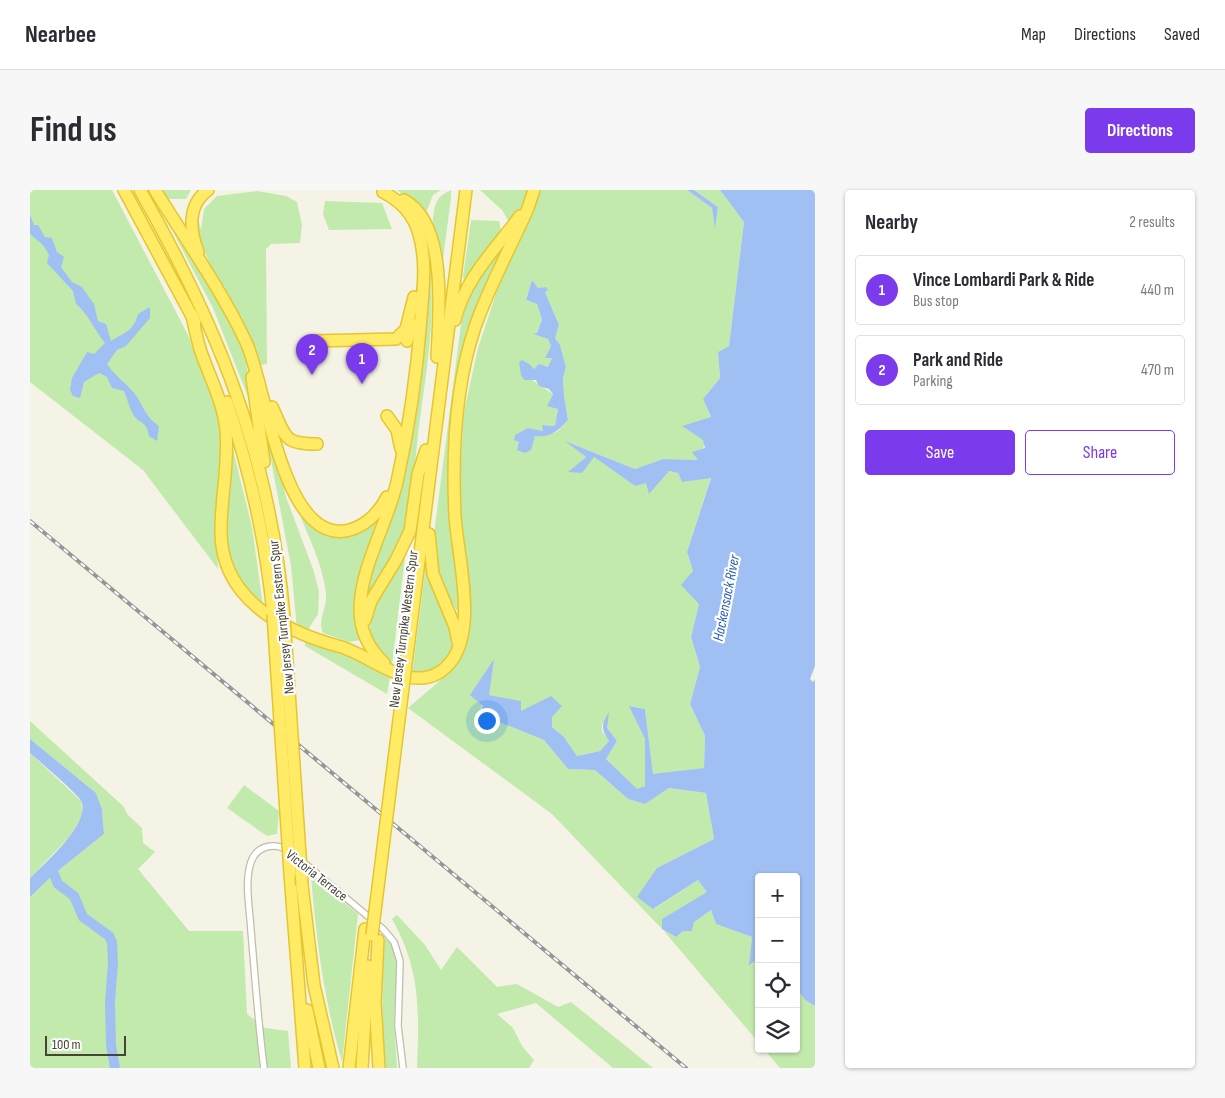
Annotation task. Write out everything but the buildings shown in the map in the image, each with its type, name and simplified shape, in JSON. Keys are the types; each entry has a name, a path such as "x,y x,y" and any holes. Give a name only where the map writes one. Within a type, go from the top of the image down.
{"highway":[{"name":"New Jersey Turnpike Eastern Spur","path":"124,190 192,315 220,384 249,474 278,615 302,885 314,985 334,1068"},
{"name":"New Jersey Turnpike Eastern Spur","path":"140,190 192,286 226,364 253,444 272,526 290,874 305,1068"},
{"path":"155,190 214,283"},
{"path":"208,190 196,204 192,224 199,253 239,328 288,440 296,444 317,444"},
{"path":"371,190 384,192 411,204 420,214 429,230 438,288 438,357"},
{"name":"New Jersey Turnpike Western Spur","path":"362,1065 365,997 406,638 430,479 442,383 459,190"},
{"name":"New Jersey Turnpike Western Spur","path":"349,1068 354,1023 383,881 382,856 426,450 438,357 466,190"},
{"path":"192,315 201,350 218,396 225,422 226,446 221,536 224,562 230,577 254,604 290,629 309,638 352,650 394,671 414,678 429,677 446,667 458,649 463,635 464,618 455,524 454,476 457,425 463,378 479,315 528,208 534,190"},
{"path":"442,383 456,316 467,288 483,262 521,214 534,190"},
{"path":"384,192 397,201 410,215 418,232 422,250 424,283 419,341 407,432 394,492 368,568 362,592 361,625 367,640 380,660 394,671"},
{"path":"314,341 396,339 406,329 422,250"},
{"path":"407,341 411,332 414,297"},
{"path":"239,328 253,383 267,475 272,526"},
{"path":"258,375 284,469 301,507 318,526 332,531 342,531 366,522 385,501 400,462 397,430 387,416"},
{"path":"367,640 366,618 368,609 408,537 412,526 418,474 426,450"},
{"path":"430,479 430,562 435,581 457,632 458,649"},
{"path":"372,935 378,1068"},
{"path":"296,962 319,1068"}],"street":[{"name":"Victoria Terrace","path":"264,1068 257,1004 248,881 250,863 254,855 260,850 273,846 284,848 313,869 383,929 394,942 400,961 398,1026 402,1068"}],"green space":[{"path":"30,190 112,190 188,335 217,411 221,435 216,540 218,569 143,470 30,382"},
{"path":"151,190 238,333 246,362 253,405 250,402 213,308"},
{"path":"163,190 191,190 186,199 168,199"},
{"path":"397,190 441,190 433,195 425,215"},
{"path":"451,190 440,281 433,236 434,212 436,203 441,196"},
{"path":"480,190 529,190 522,207 510,224 502,210"},
{"path":"541,190 687,190 712,208 715,227 718,207 694,190 720,190 744,222 729,346 718,352 720,378 703,399 711,418 699,460 663,459 635,469 568,442 586,457 569,472 594,457 635,486 669,471 678,473 682,482 711,477 687,552 693,571 699,604 691,637 700,667 690,704 705,736 704,768 653,775 645,709 630,706 645,739 645,786 637,790 606,759 617,741 602,723 602,731 609,741 600,751 577,756 564,737 552,727 552,717 521,711 520,701 488,695 494,660 479,714 544,740 568,769 595,770 628,799 645,804 669,788 706,793 714,839 657,868 654,909 698,880 708,892 662,919 662,929 552,814 408,708 442,679 464,652 470,626 460,537 460,474 464,412 478,348 497,291","holes":["532,280 538,288 545,292 559,325 555,338 560,345 566,367 563,378 568,420 557,431 535,436 533,442 517,450 528,428 543,431 543,425 555,426 558,409 548,404 553,394 531,379 519,362 534,370 538,366 548,367 552,358 545,358 551,346 548,339 534,334 537,333 542,320 537,304 526,300"]},
{"path":"257,191 286,196 297,202 302,225 300,243 271,244 266,249 267,364 260,365 236,309 204,251 198,218 201,230 204,209 217,196"},
{"path":"325,201 382,203 392,229 329,230 323,214"},
{"path":"471,220 499,221 501,231 465,284 463,277"},
{"path":"423,229 431,279 431,328 411,500 400,543 368,594 365,593 410,432"},
{"path":"511,230 483,302 454,422 462,618 450,599 441,578 434,545 434,534 461,324 471,290"},
{"path":"230,438 252,527 263,606 237,581 224,539"},
{"path":"267,439 273,443 286,497 313,569 319,591 318,614 307,631 297,629 291,566"},
{"path":"294,500 321,530 377,520 357,595 357,625 360,640 349,642 323,633 321,624 326,595 322,571"},
{"path":"427,555 452,624 454,648 448,660 432,673 412,675"},
{"path":"405,558 392,665 379,652 372,638 370,624 372,610 377,597 385,583"},
{"path":"305,642 351,655 390,676 387,694 305,646"},
{"path":"30,721 123,806 128,815 142,828 143,843 155,852 138,869 189,931 243,931 247,1014 265,1028 288,1031 291,1068 30,1068 30,897 54,874 104,834 102,809 96,793 30,739"},
{"path":"30,753 81,801 83,815 69,837 30,878"},
{"path":"244,785 279,811 277,834 267,836 227,808"},
{"path":"311,875 358,914 342,1062 330,1016 322,969"},
{"path":"711,910 716,924 752,937 750,966 755,962 755,1038 663,930 676,937 683,931 692,931 693,922"},
{"path":"397,915 425,945 441,970 457,947 497,987 517,984 558,1007 571,1002 653,1068 613,1068 536,1003 497,1014 513,1028 522,1046 534,1060 529,1068 417,1068 418,1010 416,992 408,956 392,919"},
{"path":"385,938 394,947 397,968 394,1021 397,1068 385,1068 382,1003"},
{"path":"800,993 805,1000 815,1006 815,1068 780,1068 767,1053 800,1053"}],"water":[{"path":"687,190 694,190 718,207 715,229 712,208"},
{"name":"Hackensack River","path":"720,190 815,190 815,666 810,679 813,682 815,679 815,1006 805,1000 800,993 800,873 755,873 755,961 749,966 752,937 716,924 711,910 694,922 692,931 683,931 676,937 662,929 662,919 707,892 698,880 653,909 637,897 657,868 714,839 706,793 669,788 645,804 628,799 595,770 568,769 544,740 479,714 483,706 470,695 494,659 489,695 521,701 521,711 551,696 562,706 552,717 552,727 564,737 577,756 600,751 609,741 603,727 604,720 609,712 607,728 617,741 606,759 637,789 645,786 645,739 629,706 645,709 653,774 704,768 705,736 690,704 700,667 691,637 699,604 681,585 693,571 687,552 711,478 682,482 678,473 669,471 649,494 646,483 635,486 594,457 582,473 568,472 586,457 565,441 635,469 663,459 698,460 692,452 705,448 703,440 682,426 711,417 703,399 720,378 718,352 729,346 744,222"},
{"path":"30,215 34,225 38,225 45,237 52,238 57,252 64,257 61,267 72,282 82,287 94,304 98,321 106,324 111,341 128,331 134,325 138,314 150,307 150,318 126,346 117,350 107,364 135,394 148,415 159,426 157,441 149,436 146,427 135,417 124,391 112,388 107,377 99,373 84,382 80,398 73,396 70,390 72,378 87,352 94,354 105,343 76,304 73,291 47,263 49,255 43,245 30,234"},
{"path":"532,280 538,288 546,287 548,290 545,292 559,325 555,338 560,345 566,367 563,378 568,420 553,433 545,436 535,436 531,450 525,453 517,450 519,442 514,440 515,435 528,428 543,431 542,425 555,426 558,409 547,406 553,394 549,389 539,386 536,380 524,380 521,375 519,362 522,360 534,369 539,364 548,367 552,358 545,358 551,346 548,339 533,334 537,333 542,320 537,304 526,300"},
{"path":"30,739 96,793 102,809 104,834 54,874 30,897 30,878 65,842 80,820 83,810 78,797 30,753"}],"waterway":[{"path":"54,874 58,884 74,896 83,917 109,936 112,942 113,962 110,1003 111,1045 115,1068"}],"railway":[{"path":"30,521 686,1068"}],"place":[{"name":"Park and Ride","path":"312,375"},
{"name":"Vince Lombardi Park & Ride","path":"362,384"}]}
